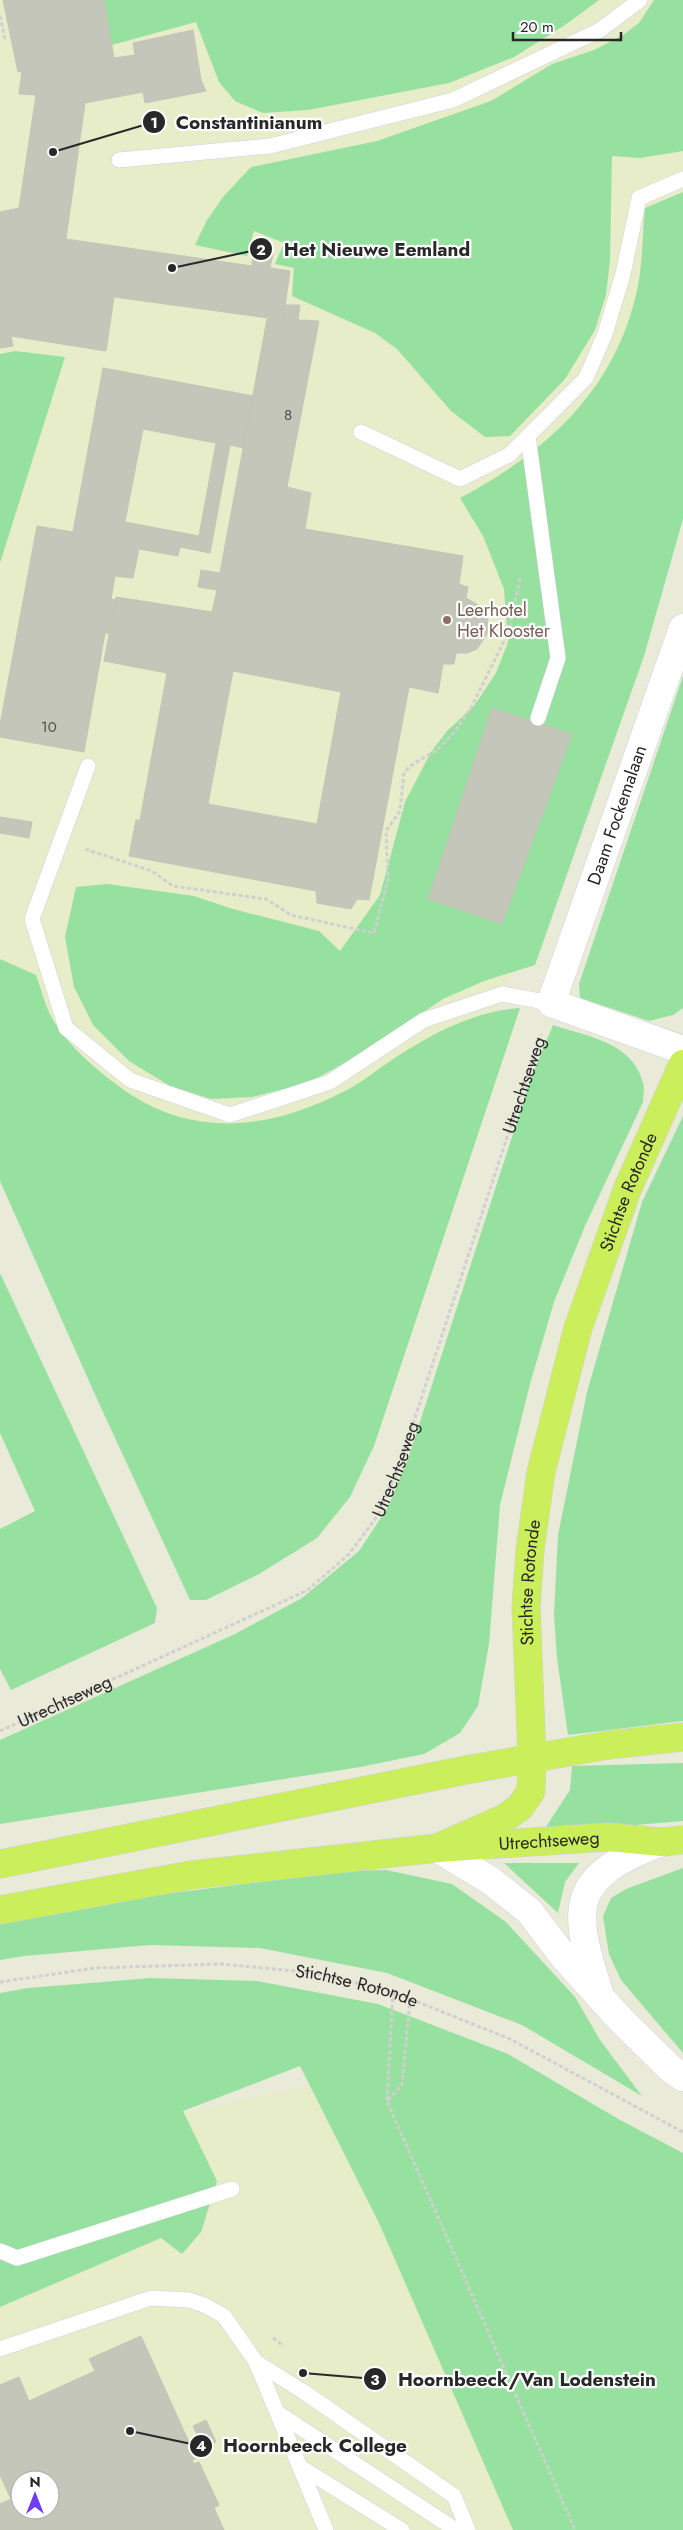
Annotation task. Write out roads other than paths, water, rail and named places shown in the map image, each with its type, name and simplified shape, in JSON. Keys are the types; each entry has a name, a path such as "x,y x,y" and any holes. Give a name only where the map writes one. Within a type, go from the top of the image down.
{"main road":[{"name":"Stichtse Rotonde","path":"437,1848 505,1818 520,1807 531,1791 532,1757 526,1606 530,1550 540,1472 578,1328 627,1190 683,1064"},
{"path":"0,1864 532,1757 609,1745 683,1737"},
{"name":"Utrechtseweg","path":"0,1910 191,1875 437,1848 608,1836 672,1841"}],"street":[{"name":"Daam Fockemalaan","path":"551,1003 683,628"},
{"path":"551,1003 683,1050"},
{"path":"600,1995 586,1950 581,1912 589,1888 602,1872 629,1854 672,1841"},
{"path":"437,1848 492,1880 529,1912 564,1957 620,2019 670,2069 683,2077"}],"lane":[{"path":"119,160 270,146 453,100 600,30 640,0"},
{"path":"361,432 460,479 509,455 586,378 605,334 623,274 639,198 683,179"},
{"path":"528,436 558,658 538,718"},
{"path":"88,766 32,920 66,1028 130,1080 230,1115 330,1082 424,1020 502,994 551,1003"},
{"path":"0,2251 17,2258 232,2189"},
{"path":"0,2349 151,2298 189,2300 204,2305 224,2316 256,2362 324,2525 339,2530"},
{"path":"256,2362 304,2392 454,2496 468,2530"},
{"path":"278,2413 456,2530"},
{"path":"299,2466 402,2530"}],"place":[{"name":"Constantinianum","path":"53,152"},
{"name":"Het Nieuwe Eemland","path":"172,268"},
{"name":"Leerhotel Het Klooster","path":"447,620"},
{"name":"Hoornbeeck/Van Lodenstein","path":"303,2373"},
{"name":"Hoornbeeck College","path":"130,2431"}]}
